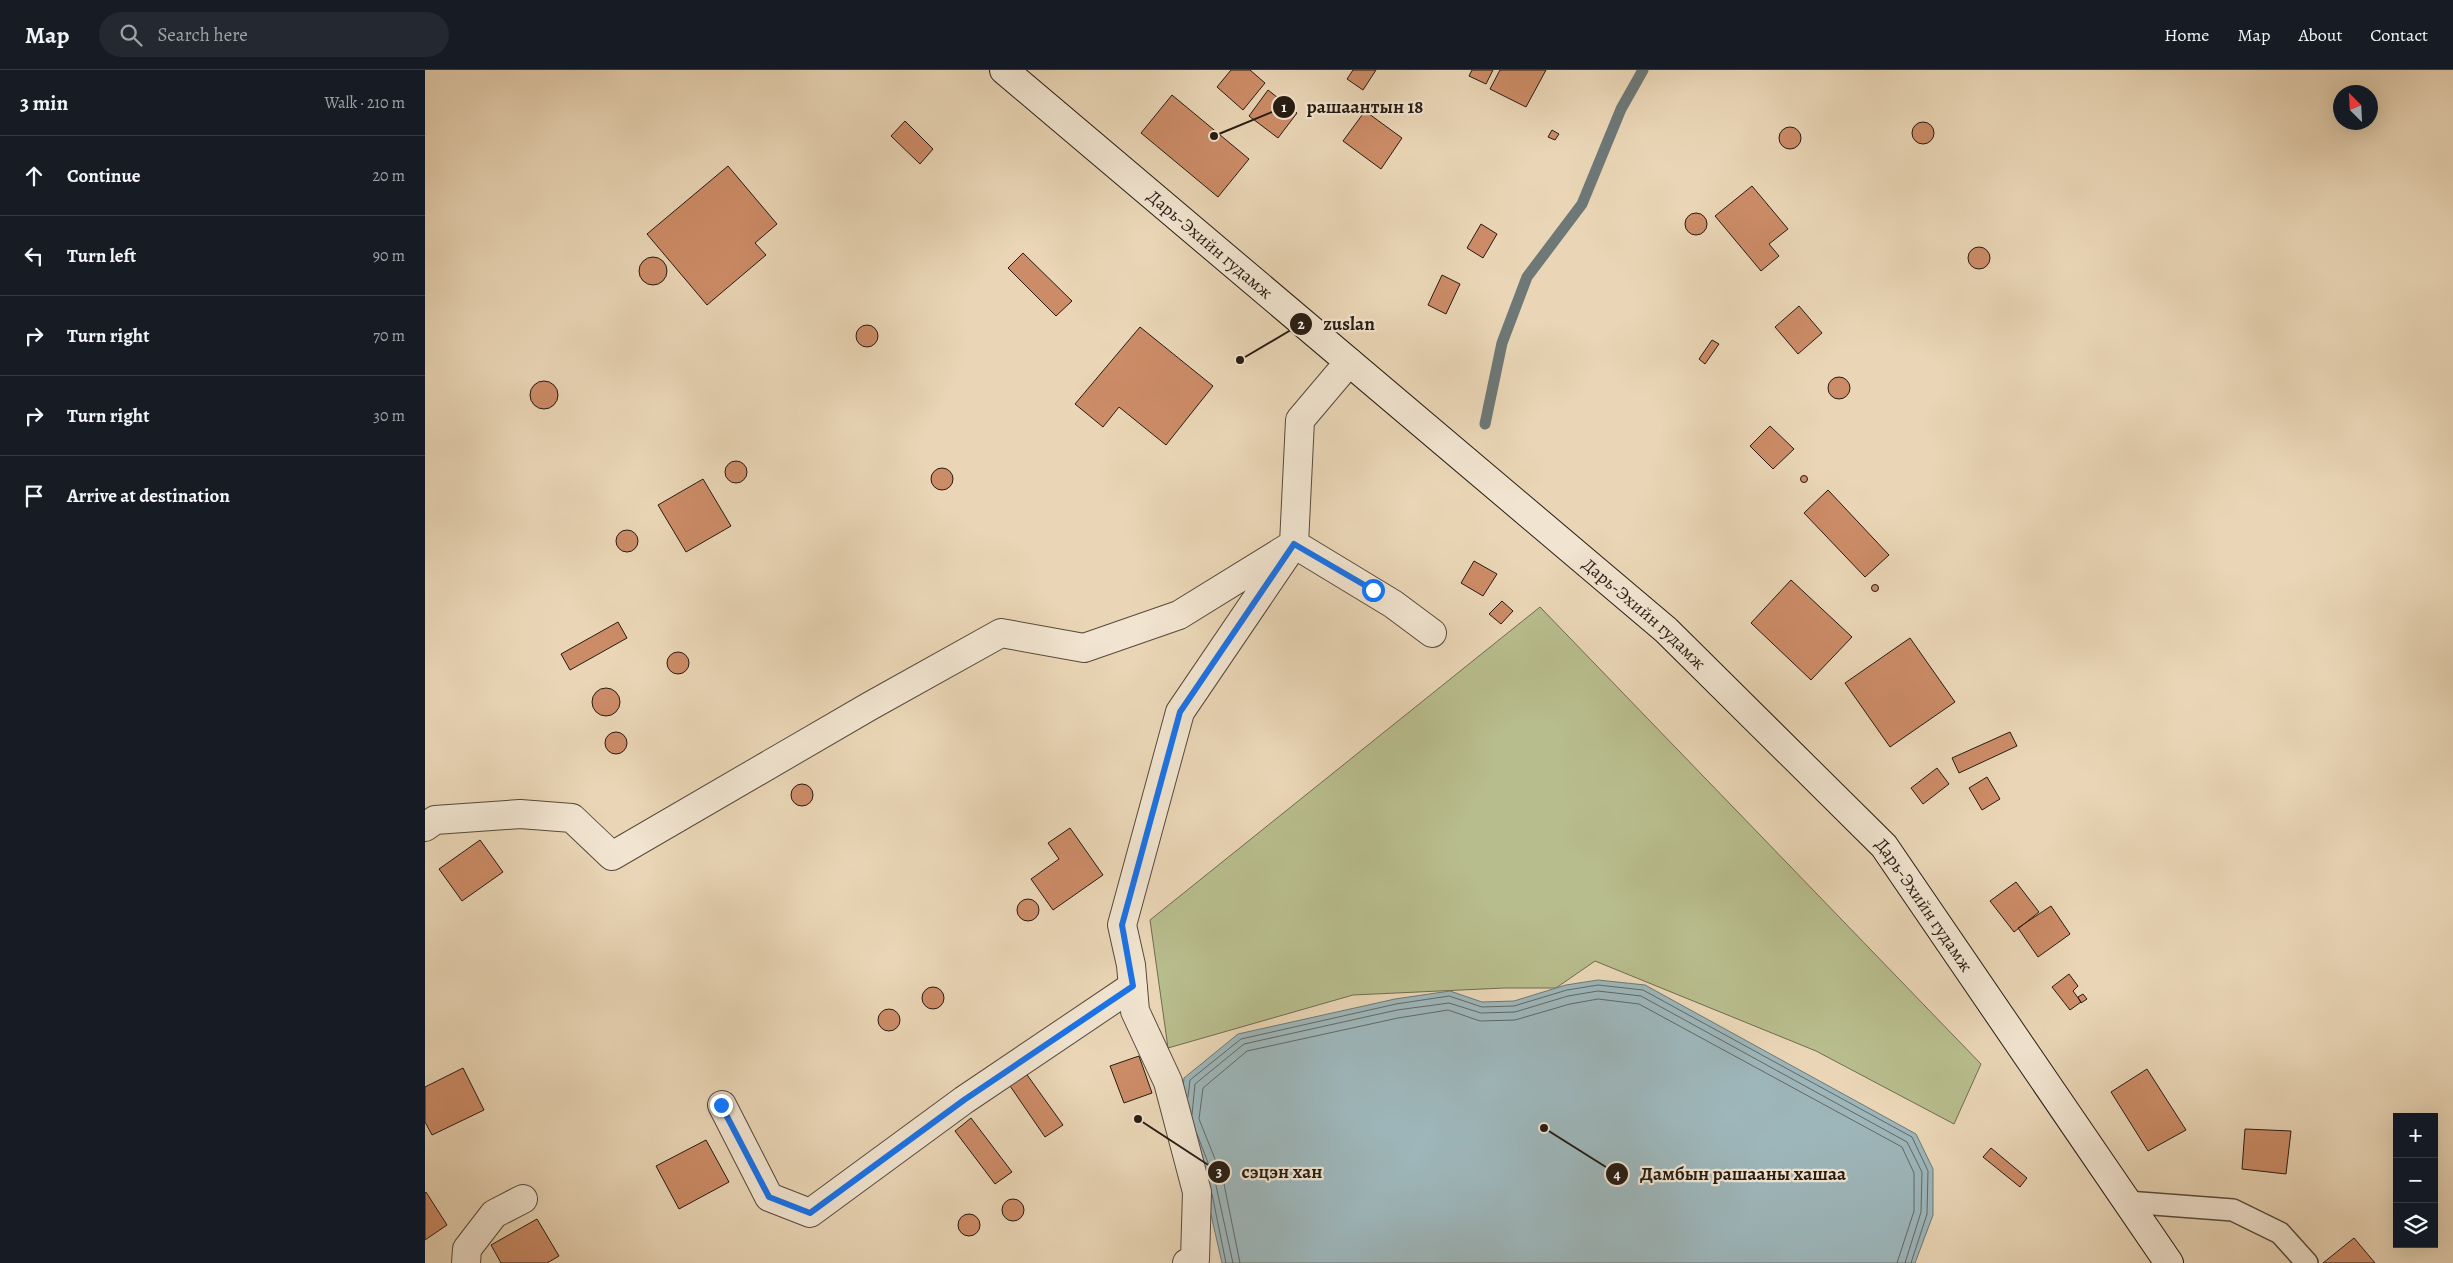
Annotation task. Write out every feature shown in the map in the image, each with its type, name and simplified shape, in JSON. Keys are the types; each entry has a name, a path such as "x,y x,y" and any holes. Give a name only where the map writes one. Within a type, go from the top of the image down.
{"street":[{"name":"Дарь-Эхийн гудамж","path":"1004,70 1666,630 1884,846 2169,1263"},
{"path":"1193,1262 1197,1192 1168,1082 1135,1011 1133,986 1122,925 1180,712 1294,544 1300,420 1349,362"},
{"path":"1294,544 1393,604 1431,632"},
{"path":"425,827 435,820 521,814 572,818 612,856 870,706 1001,633 1085,648 1179,615 1294,544"},
{"path":"721,1105 769,1197 810,1213 964,1100 1133,986"},
{"path":"466,1263 467,1249 494,1214 523,1199"}],"lane":[{"path":"2127,1202 2233,1210 2280,1233 2307,1263"}],"green space":[{"path":"1540,607 1981,1064 1954,1124 1816,1051 1595,961 1556,988 1504,988 1353,995 1168,1048 1150,920"}],"water":[{"path":"1598,980 1645,985 1916,1134 1933,1169 1933,1215 1915,1263 1222,1263 1204,1184 1180,1121 1184,1078 1238,1034 1395,999 1450,991 1482,1002 1514,1001 1566,985"}],"building":[{"path":"1231,70 1250,70 1265,83 1243,110 1217,87"},
{"path":"1353,70 1376,70 1363,90 1347,79"},
{"path":"1472,70 1493,70 1486,84 1469,76"},
{"path":"1500,70 1546,70 1526,107 1490,89"},
{"path":"1268,90 1297,113 1278,138 1249,116"},
{"path":"1172,95 1249,159 1218,197 1141,133"},
{"path":"1365,111 1402,138 1381,169 1343,141"},
{"path":"905,121 933,149 920,164 891,136"},
{"path":"1923,122 1931,125 1934,133 1931,141 1923,144 1915,141 1912,133 1915,125"},
{"path":"1790,127 1798,130 1801,138 1798,146 1790,149 1782,146 1779,138 1782,130"},
{"path":"1552,130 1559,134 1555,140 1548,137"},
{"path":"728,166 777,224 755,243 766,255 707,305 647,234"},
{"path":"1752,186 1788,229 1769,244 1779,256 1761,271 1715,216"},
{"path":"1696,213 1704,216 1707,224 1704,232 1696,235 1688,232 1685,224 1688,216"},
{"path":"1481,224 1497,234 1483,258 1467,248"},
{"path":"1979,247 1987,250 1990,258 1987,266 1979,269 1971,266 1968,258 1971,250"},
{"path":"1023,253 1072,301 1056,316 1008,268"},
{"path":"653,257 663,261 667,271 663,281 653,285 643,281 639,271 643,261"},
{"path":"1442,275 1460,284 1446,314 1428,305"},
{"path":"1799,306 1822,333 1798,354 1775,327"},
{"path":"867,325 875,328 878,336 875,344 867,347 859,344 856,336 859,328"},
{"path":"1140,327 1213,386 1166,445 1119,407 1103,427 1075,404"},
{"path":"1712,340 1719,344 1705,364 1699,359"},
{"path":"1839,377 1847,380 1850,388 1847,396 1839,399 1831,396 1828,388 1831,380"},
{"path":"544,381 554,385 558,395 554,405 544,409 534,405 530,395 534,385"},
{"path":"1770,426 1794,449 1773,469 1750,446"},
{"path":"736,461 744,464 747,472 744,480 736,483 728,480 725,472 728,464"},
{"path":"942,468 950,471 953,479 950,487 942,490 934,487 931,479 934,471"},
{"path":"1804,475 1808,479 1804,483 1800,479"},
{"path":"703,479 731,526 686,552 658,505"},
{"path":"1828,490 1889,555 1865,577 1804,513"},
{"path":"627,530 635,533 638,541 635,549 627,552 619,549 616,541 619,533"},
{"path":"1474,561 1497,574 1483,596 1461,583"},
{"path":"1791,580 1852,637 1811,680 1751,623"},
{"path":"1875,584 1879,588 1875,592 1871,588"},
{"path":"1502,601 1513,611 1501,624 1489,614"},
{"path":"618,622 627,638 570,670 561,654"},
{"path":"1910,638 1955,702 1890,747 1845,683"},
{"path":"678,652 686,655 689,663 686,671 678,674 670,671 667,663 670,655"},
{"path":"606,688 616,692 620,702 616,712 606,716 596,712 592,702 596,692"},
{"path":"616,732 624,735 627,743 624,751 616,754 608,751 605,743 608,735"},
{"path":"2010,732 2017,746 1959,773 1952,758"},
{"path":"1937,768 1949,784 1923,804 1911,788"},
{"path":"1987,777 2000,799 1982,810 1969,788"},
{"path":"802,784 810,787 813,795 810,803 802,806 794,803 791,795 794,787"},
{"path":"1070,828 1103,875 1053,910 1031,879 1059,859 1048,843"},
{"path":"480,840 503,872 462,901 439,869"},
{"path":"2016,882 2039,912 2014,932 1990,901"},
{"path":"1028,899 1036,902 1039,910 1036,918 1028,921 1020,918 1017,910 1020,902"},
{"path":"2051,906 2070,934 2038,957 2018,928"},
{"path":"2069,974 2078,986 2073,991 2081,1002 2070,1010 2052,987"},
{"path":"933,987 941,990 944,998 941,1006 933,1009 925,1006 922,998 925,990"},
{"path":"2083,994 2087,999 2081,1003 2078,997"},
{"path":"889,1009 897,1012 900,1020 897,1028 889,1031 881,1028 878,1020 881,1012"},
{"path":"1139,1056 1152,1093 1124,1103 1110,1066"},
{"path":"463,1068 484,1110 432,1135 425,1122 425,1087"},
{"path":"2147,1069 2186,1130 2148,1151 2111,1092"},
{"path":"1025,1072 1063,1125 1045,1137 1008,1083"},
{"path":"971,1118 1012,1172 995,1184 955,1131"},
{"path":"2245,1129 2291,1131 2286,1174 2242,1169"},
{"path":"706,1140 729,1182 679,1209 656,1166"},
{"path":"1991,1148 2027,1178 2020,1187 1983,1157"},
{"path":"425,1193 447,1225 425,1240"},
{"path":"1013,1199 1021,1202 1024,1210 1021,1218 1013,1221 1005,1218 1002,1210 1005,1202"},
{"path":"969,1214 977,1217 980,1225 977,1233 969,1236 961,1233 958,1225 961,1217"},
{"path":"537,1219 559,1256 547,1263 501,1263 491,1245"},
{"path":"2354,1238 2375,1263 2323,1263"}],"waterway":[{"path":"1485,424 1502,343 1527,277 1582,204 1621,109 1643,70"}],"place":[{"name":"рашаантын 18","path":"1214,136"},
{"name":"zuslan","path":"1240,360"},
{"name":"сэцэн хан","path":"1138,1119"},
{"name":"Дамбын рашааны хашаа","path":"1544,1128"}],"route":[{"path":"721,1105 769,1197 810,1213 964,1100 1133,986 1131,965 1122,925 1180,712 1294,544 1373,590"}]}
